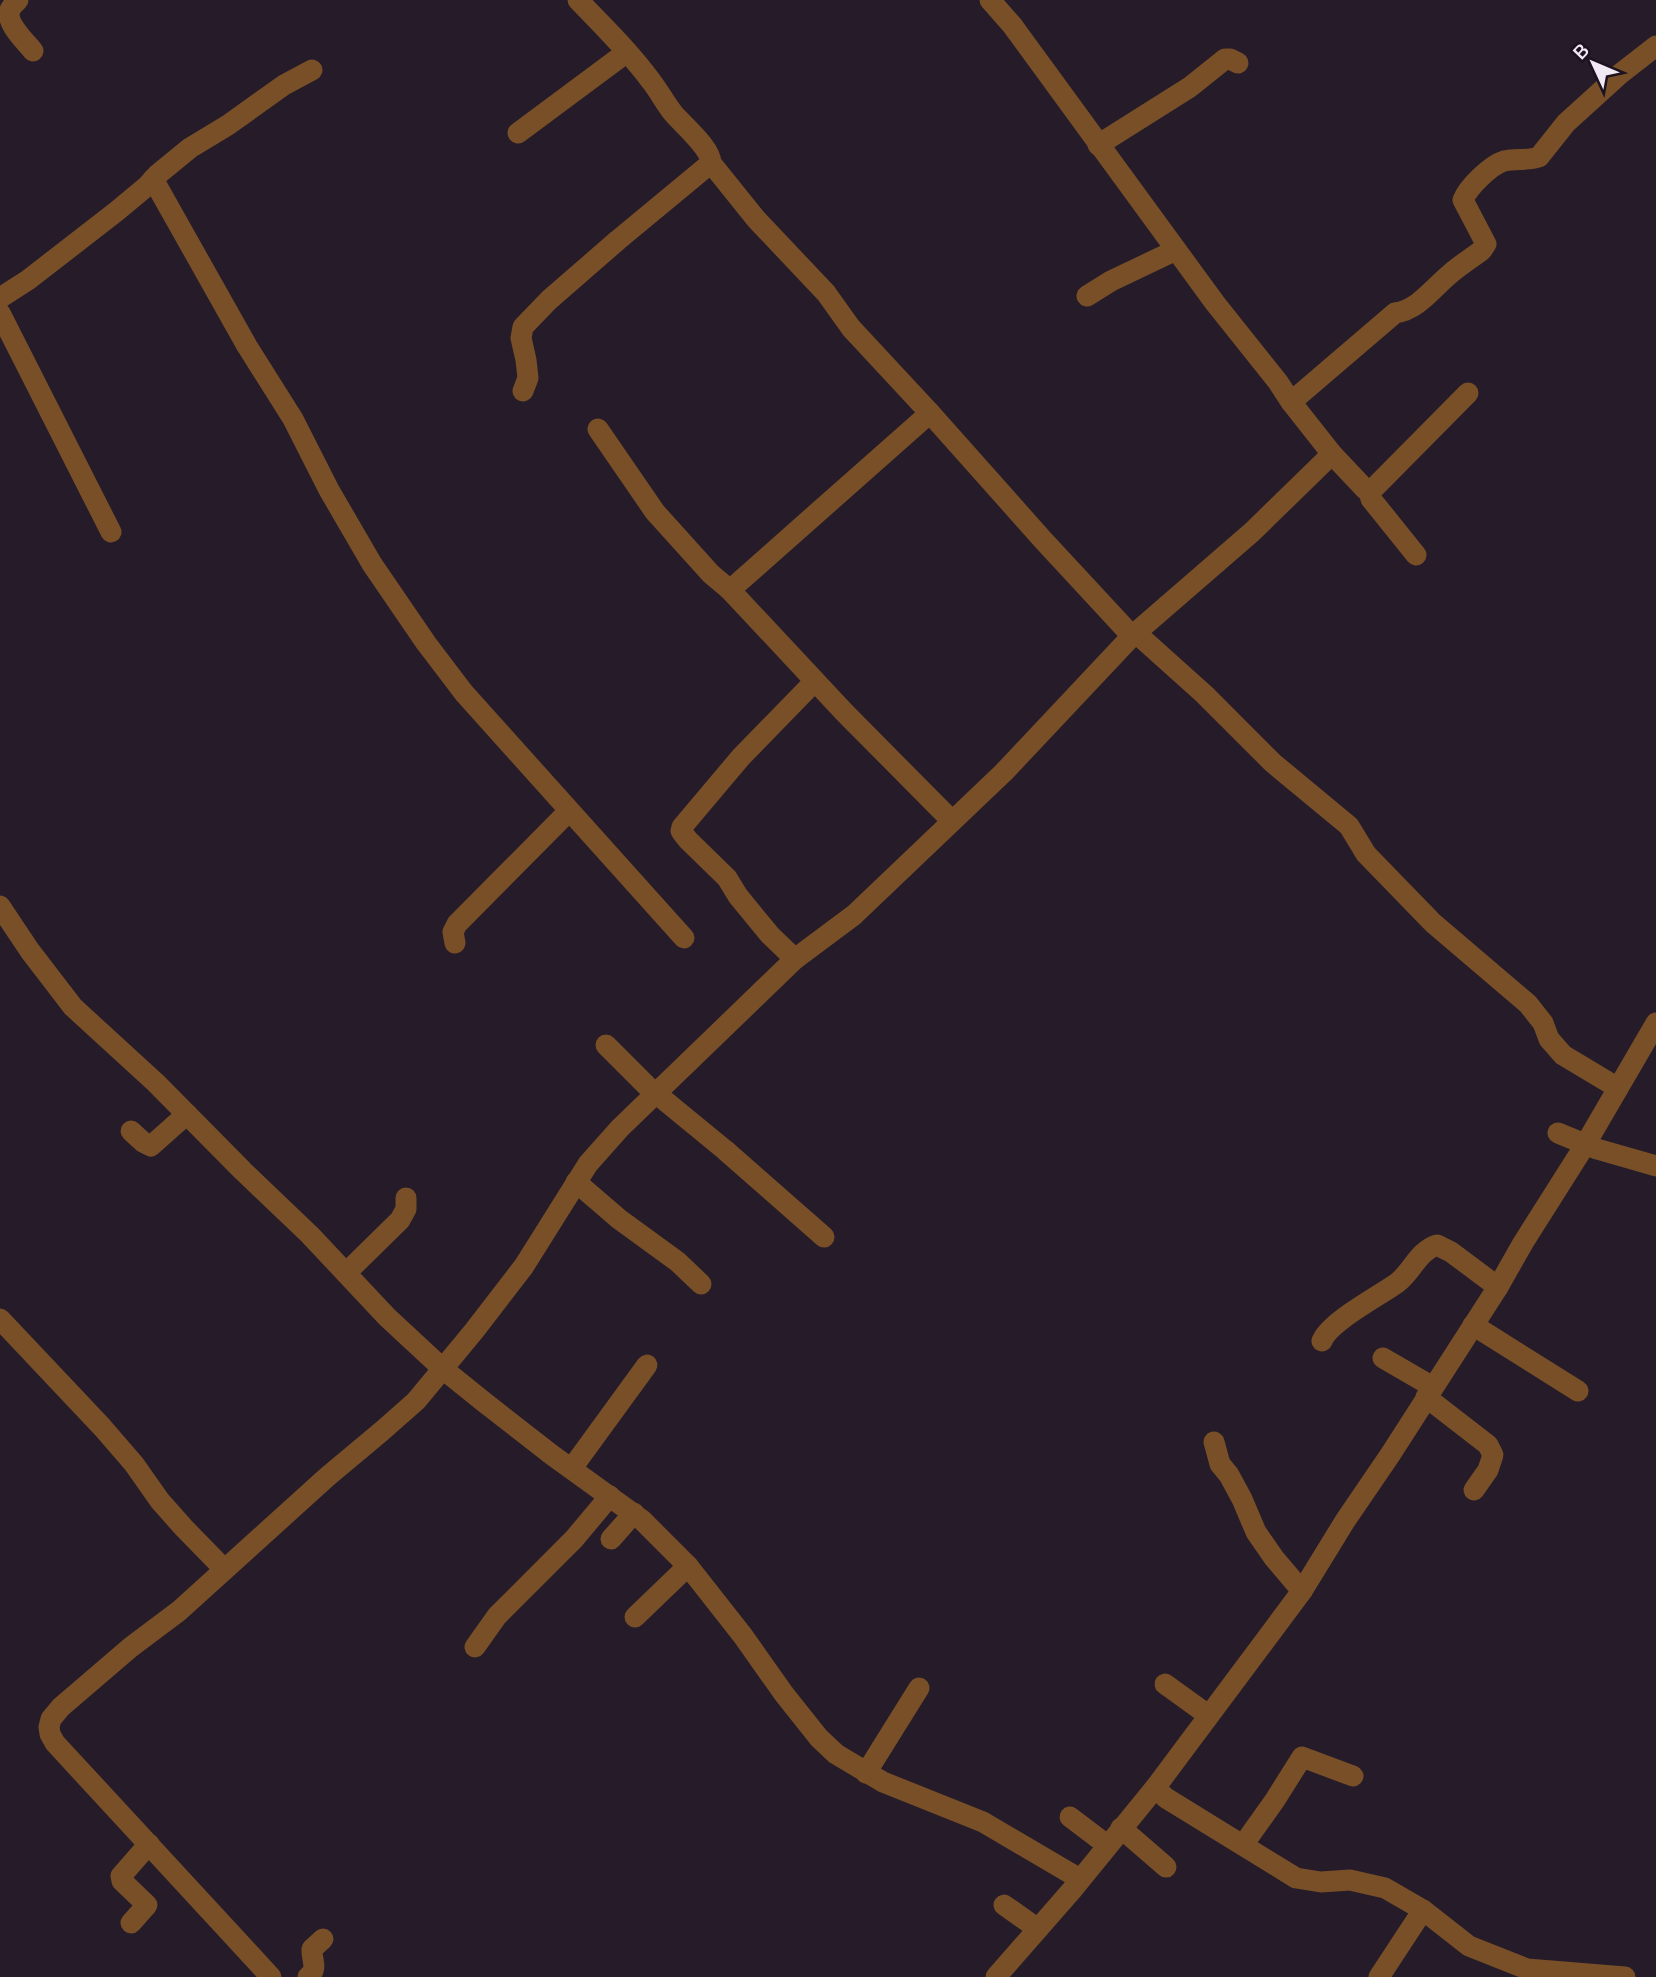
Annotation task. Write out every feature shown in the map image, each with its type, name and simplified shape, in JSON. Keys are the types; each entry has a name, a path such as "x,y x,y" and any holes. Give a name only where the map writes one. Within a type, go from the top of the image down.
{"street":[{"path":"18,0 9,11 9,17 33,51"},
{"path":"579,0 652,82 672,112 709,153 711,163 756,219 820,286 850,328 1110,612 1204,694 1273,763 1349,826 1373,861 1433,923 1536,1012 1549,1040 1563,1055 1618,1088"},
{"path":"990,0 1012,25 1098,145 1291,402 1332,454 1364,489 1369,491"},
{"path":"1291,402 1395,313 1401,313 1427,296 1482,250 1486,244 1463,200 1466,192 1477,181 1506,160 1539,157 1566,123 1620,74 1656,46"},
{"path":"517,134 627,52"},
{"path":"1098,145 1180,94 1225,59 1238,63"},
{"path":"0,298 29,280 117,211 190,148 229,125 284,85 312,70"},
{"path":"523,391 528,378 521,338 523,327 549,300 711,163"},
{"path":"153,179 247,346 293,419 329,490 372,564 426,643 464,693 684,938"},
{"path":"1087,296 1111,281 1176,250"},
{"path":"0,313 111,532"},
{"path":"1369,491 1468,393"},
{"path":"730,590 930,413"},
{"path":"598,429 656,512 711,574 730,590 950,819"},
{"path":"271,1977 55,1743 50,1734 51,1719 61,1707 131,1647 179,1611 327,1477 416,1401 524,1266 588,1164 620,1128 645,1083 791,955 854,915 950,819 1004,772 1132,633 1252,532 1332,454"},
{"path":"1369,491 1371,499 1416,555"},
{"path":"791,955 738,896 727,878 683,835 682,827 740,757 815,681"},
{"path":"455,943 453,932 457,924 569,811"},
{"path":"0,906 73,1007 156,1083 184,1116 310,1235 387,1317 443,1369 631,1516 684,1569 743,1636 818,1738 836,1754 866,1773 984,1822 1080,1878"},
{"path":"996,1977 1107,1845 1132,1838 1208,1716 1301,1591 1476,1327 1523,1243 1600,1150 1618,1088 1656,1023"},
{"path":"606,1045 645,1083 824,1237"},
{"path":"131,1131 151,1146 184,1116"},
{"path":"1558,1133 1600,1150 1656,1166"},
{"path":"576,1182 619,1219 678,1262 701,1284"},
{"path":"346,1273 400,1220 406,1209 406,1198"},
{"path":"1322,1341 1325,1334 1401,1281 1429,1248 1437,1245 1451,1252 1498,1287"},
{"path":"0,1319 102,1427 134,1464 160,1501 224,1569"},
{"path":"1476,1327 1578,1391"},
{"path":"1383,1358 1488,1445 1493,1455 1488,1470 1474,1490"},
{"path":"572,1468 647,1365"},
{"path":"1213,1443 1220,1464 1242,1499 1256,1532 1301,1591"},
{"path":"475,1647 498,1616 608,1500"},
{"path":"613,1536 631,1516"},
{"path":"635,1616 684,1569"},
{"path":"1166,1684 1208,1716"},
{"path":"866,1773 919,1688"},
{"path":"1243,1845 1302,1757 1353,1776"},
{"path":"1161,1793 1296,1878 1321,1882 1350,1880 1385,1888 1469,1945 1527,1969 1625,1977"},
{"path":"1070,1817 1107,1845"},
{"path":"1132,1838 1166,1867"},
{"path":"131,1923 147,1906 122,1881 121,1874 149,1844"},
{"path":"1004,1905 1038,1929"},
{"path":"1379,1977 1421,1913"},
{"path":"308,1977 313,1973 315,1964 312,1949 323,1939"}]}
